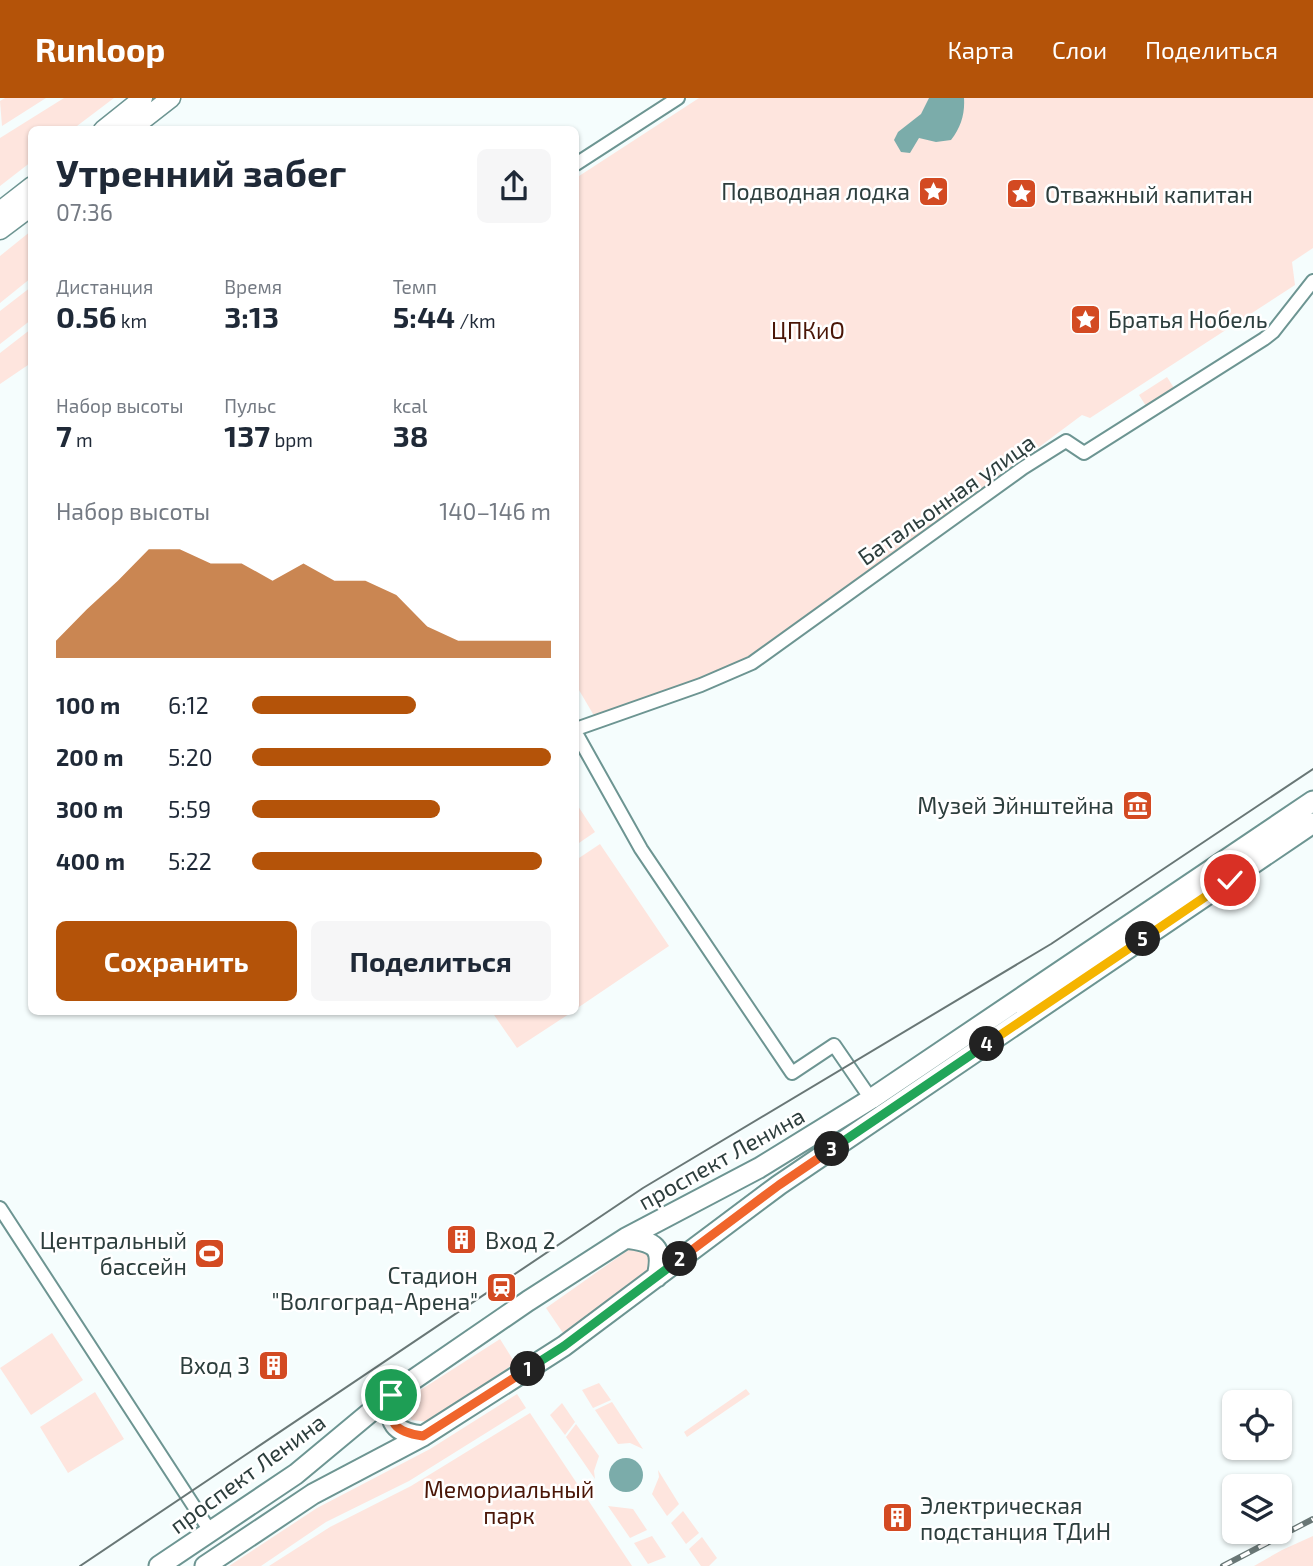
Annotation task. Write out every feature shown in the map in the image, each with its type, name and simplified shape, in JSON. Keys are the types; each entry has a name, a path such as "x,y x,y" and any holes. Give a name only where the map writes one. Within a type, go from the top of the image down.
{"main road":[{"path":"108,126 142,98"},
{"path":"135,126 171,98"},
{"path":"0,211 28,189"},
{"path":"0,230 28,209"},
{"name":"проспект Ленина","path":"159,1566 296,1475 391,1395 511,1312 626,1238 760,1168 871,1099 1313,801"},
{"name":"проспект Ленина","path":"205,1566 313,1494 423,1436 564,1346 779,1185 1313,823"},
{"path":"626,1238 653,1243 658,1249 660,1258 657,1277"},
{"path":"391,1395 390,1416 394,1424 401,1431 423,1436"}],"street":[{"path":"579,162 678,98"},
{"name":"Батальонная улица","path":"579,730 701,685 752,663 1055,447 1066,441 1084,453 1264,339 1273,332 1313,281"},
{"path":"579,736 641,849 792,1073 834,1045 871,1099"},
{"path":"0,1208 211,1531"}],"green space":[{"path":"5,98 46,98 2,126 0,101"},
{"path":"64,98 114,98 77,126 28,126 28,164 0,186 0,138"},
{"name":"ЦПКиО","path":"699,98 1313,98 1313,248 1292,262 1295,285 1090,418 1082,415 757,657 596,719 579,690 579,176"},
{"path":"28,233 28,280 0,303 0,256"},
{"path":"28,289 28,322 0,344 0,311"},
{"path":"28,331 28,365 0,384 0,353"},
{"path":"1167,377 1174,388 1146,406 1139,395"},
{"path":"579,808 595,832 579,843"},
{"path":"600,844 669,946 579,1007 579,858"},
{"path":"494,1015 567,1015 517,1048"},
{"path":"634,1246 643,1248 650,1258 648,1273 563,1333 546,1308"},
{"path":"52,1333 83,1380 31,1415 0,1368"},
{"path":"500,1339 515,1363 428,1422 412,1420 405,1408 408,1398"},
{"path":"599,1383 611,1400 593,1408 582,1390"},
{"path":"746,1389 750,1394 687,1437 684,1432"},
{"path":"95,1392 124,1439 68,1473 40,1427"},
{"path":"517,1394 526,1408 409,1481 326,1522 261,1566 229,1566 317,1508 430,1449"},
{"path":"612,1402 643,1449 630,1443 618,1444 595,1410"},
{"path":"562,1403 575,1422 565,1435 550,1415"},
{"name":"Мемориальный парк","path":"530,1413 632,1566 269,1566 330,1527 411,1486"},
{"path":"576,1424 599,1456 594,1471 595,1479 566,1437"},
{"path":"658,1470 679,1504 667,1516 652,1494 659,1477"},
{"path":"608,1506 633,1509 647,1530 630,1538"},
{"path":"683,1511 699,1533 686,1544 671,1523"},
{"path":"652,1536 666,1557 648,1564 634,1543"},
{"path":"1313,1536 1313,1566 1254,1566 1282,1550"},
{"path":"702,1537 717,1558 709,1566 701,1566 689,1549"}],"water":[{"path":"929,98 964,98 962,120 957,130 951,140 936,142 919,138 910,153 901,152 894,140 898,132 921,114"},
{"path":"626,1458 638,1463 643,1475 638,1487 626,1492 614,1487 609,1475 614,1463"}],"tram line":[{"path":"80,1566 643,1188 1051,944 1313,769"}],"railway":[{"path":"1223,1566 1313,1519"}],"place":[{"name":"Подводная лодка","path":"933,191"},
{"name":"Отважный капитан","path":"1022,194"},
{"name":"Братья Нобель","path":"1085,319"},
{"name":"Музей Эйнштейна","path":"1137,805"},
{"name":"Вход 2","path":"462,1240"},
{"name":"Центральный бассейн","path":"210,1253"},
{"name":"Стадион \"Волгоград-Арена\"","path":"501,1288"},
{"name":"Вход 3","path":"273,1365"},
{"name":"Электрическая подстанция ТДиН","path":"897,1518"}],"route":[{"path":"391,1395 390,1416 394,1424 401,1431 423,1436 564,1346 779,1185 1230,880"}]}
